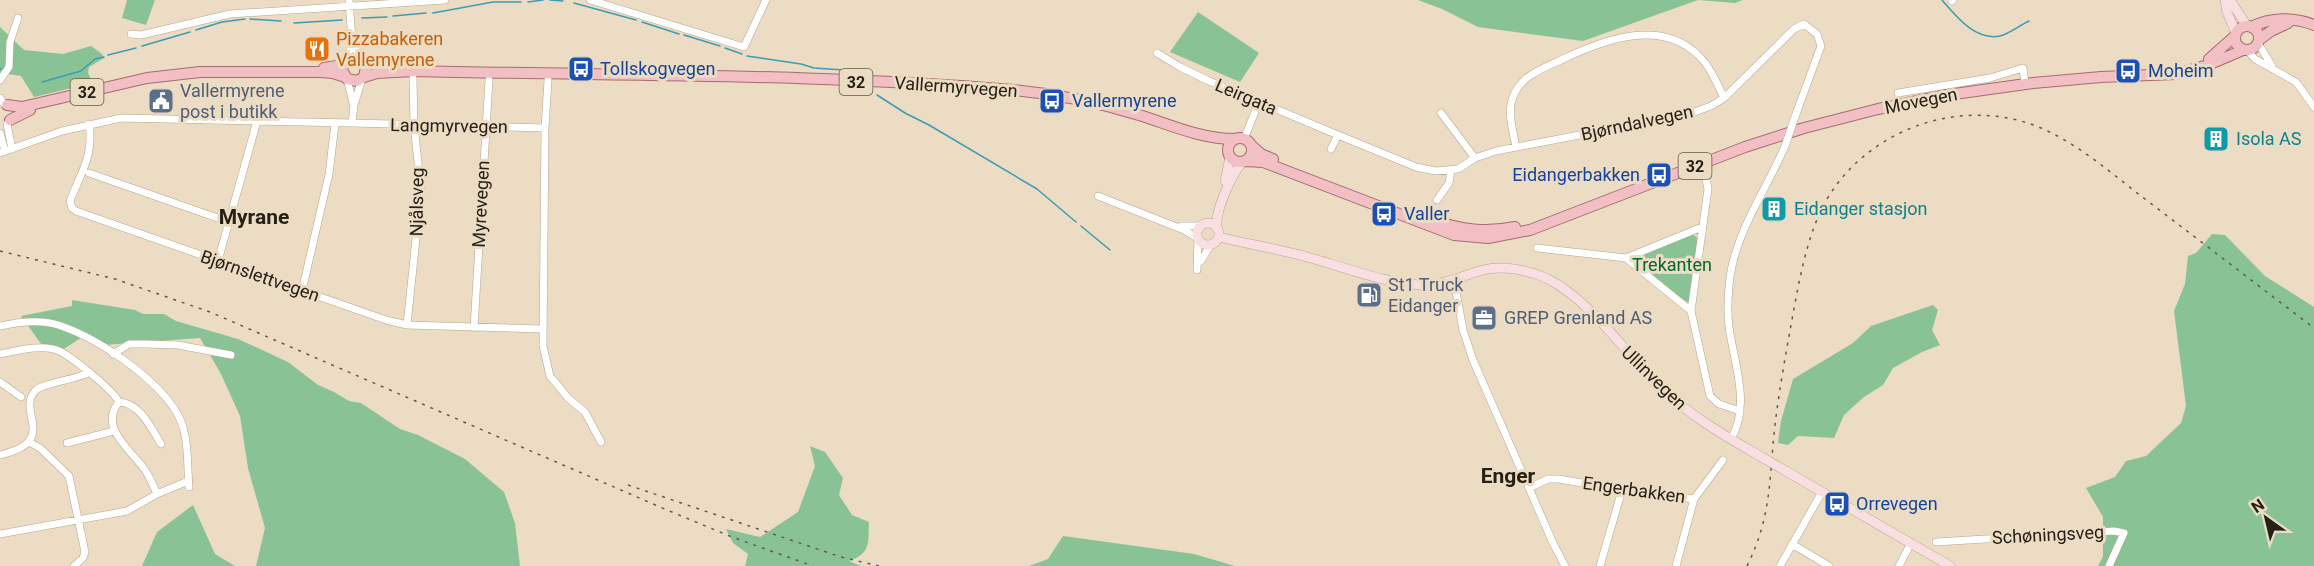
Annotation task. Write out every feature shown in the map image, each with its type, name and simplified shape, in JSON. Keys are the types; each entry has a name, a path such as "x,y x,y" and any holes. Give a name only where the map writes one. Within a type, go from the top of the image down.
{"main road":[{"path":"2225,0 2238,46 2245,50"},
{"path":"2230,0 2249,26 2256,31 2258,42"},
{"name":"32","path":"2236,34 2241,28 2285,18 2314,25"},
{"name":"32","path":"2245,50 2253,48 2278,26 2297,21"},
{"name":"Movegen","path":"2196,68 2217,54 2236,34"},
{"name":"Movegen","path":"1463,233 1498,230 1575,213 1725,154 1818,124 1906,102 2025,84 2110,76 2176,74 2245,50"},
{"name":"32","path":"3,103 22,107 147,78 267,68 327,68 353,58 362,61"},
{"path":"346,61 342,70 346,78"},
{"path":"362,61 366,69 363,78"},
{"name":"Vallermyrvegen","path":"362,61 414,74"},
{"name":"32","path":"236,71 327,72 354,82 363,78"},
{"name":"Vallermyrvegen","path":"363,78 377,73 823,80 1016,91 1059,96 1103,105 1203,137 1243,141 1260,154 1463,233"},
{"name":"32","path":"4,126 19,114 33,109 148,83 167,76"},
{"name":"32","path":"3,103 11,112 4,126"},
{"name":"Vallermyrvegen","path":"1203,137 1230,156 1243,161 1263,162 1463,233"},
{"path":"1243,141 1251,154 1243,161 1230,183 1218,213 1216,243 1210,246 1203,245 1198,240 1196,232 1216,206 1228,173 1230,156 1228,146 1243,141"},
{"name":"Ullinvegen","path":"1202,225 1212,224 1218,232 1396,281 1426,285 1454,281 1484,270 1505,269 1530,272 1552,282 1580,302 1673,399 1694,415 1822,492"},
{"path":"1822,492 1950,566"}],"street":[{"path":"131,34 141,36 230,14 349,3 445,0"},
{"path":"590,0 744,47 751,37 766,0"},
{"path":"346,61 352,40 349,3"},
{"path":"0,80 9,67 10,42 18,18"},
{"name":"Bjørndalvegen","path":"1451,170 1475,158 1516,147 1672,118 1698,111 1724,98 1794,29 1804,24 1817,34 1821,46 1785,146 1753,209 1730,277 1729,325 1739,385 1740,411"},
{"path":"1516,147 1511,116 1512,103 1521,83 1543,68 1609,39 1638,35 1657,36 1689,47 1704,62 1724,98"},
{"path":"352,40 362,61"},
{"path":"2258,42 2265,57 2274,68"},
{"path":"2245,50 2255,59 2296,82 2314,107"},
{"name":"Leirgata","path":"1156,53 1180,67 1259,102 1416,167 1436,171 1451,170"},
{"name":"Movegen","path":"1898,93 1990,78 2023,68 2025,84"},
{"name":"Njålsveg","path":"407,325 421,191 414,124 414,74"},
{"path":"346,78 354,105"},
{"path":"352,123 354,105 363,78"},
{"name":"Myrevegen","path":"474,328 489,80"},
{"path":"548,80 545,128 543,346 550,376 568,398 585,412 602,442"},
{"path":"1243,141 1259,102"},
{"path":"1441,113 1475,158"},
{"name":"Langmyrvegen","path":"4,126 6,151 51,134 121,117 545,128"},
{"path":"218,261 257,121"},
{"name":"Bjørnslettvegen","path":"89,124 92,144 70,201 72,208 302,291 407,325 542,329"},
{"path":"302,291 329,174 335,124"},
{"path":"1331,149 1338,135"},
{"path":"1437,200 1449,183 1451,170"},
{"path":"89,173 229,222"},
{"path":"1705,174 1708,189 1691,311 1710,396 1719,404 1740,411 1738,424 1731,439"},
{"path":"1098,196 1187,231 1198,240 1197,268 1210,246"},
{"name":"Ullinvegen","path":"1174,226 1202,225"},
{"path":"1537,248 1626,258 1702,227"},
{"path":"1626,258 1691,311"},
{"path":"1454,281 1463,330 1473,360 1565,566"},
{"path":"0,326 36,322 58,325 80,334 113,354 152,382 172,404 184,431 189,484 157,494 127,511 0,534"},
{"path":"113,354 129,344 146,344 178,345 231,355"},
{"path":"0,354 56,349 110,389 118,402 131,405 161,444"},
{"path":"0,455 9,453 29,442 33,428 30,399 33,392 40,386 79,378 88,373"},
{"path":"0,382 21,396"},
{"path":"118,402 111,418 114,431 147,473 157,494"},
{"path":"67,442 114,431"},
{"path":"29,442 40,448 67,472 85,556 74,566"},
{"name":"Engerbakken","path":"1529,488 1548,479 1559,479 1694,499 1723,460"},
{"path":"1600,566 1622,490"},
{"path":"1780,566 1822,492"},
{"path":"1676,566 1694,499"},
{"name":"Schøningsveg","path":"1936,542 2083,532 2124,533 2109,566"},
{"path":"1899,566 1911,543"},
{"path":"1792,544 1829,566"}],"green space":[{"path":"127,0 155,0 146,25 122,18"},
{"path":"1418,0 1698,0 1583,41 1478,27"},
{"path":"1698,0 1743,0 1735,3"},
{"path":"1198,12 1259,53 1240,82 1170,52"},
{"path":"0,27 24,50 63,54 91,46 104,58 89,67 88,73 93,83 34,97 21,76 0,73"},
{"name":"Trekanten","path":"1693,234 1698,239 1690,302 1687,302 1637,266 1636,257"},
{"path":"2212,234 2225,235 2265,276 2314,307 2314,566 2098,566 2103,556 2103,517 2086,488 2115,477 2126,461 2146,456 2181,423 2186,406 2174,311 2185,284 2188,256 2196,253"},
{"path":"72,300 135,310 143,314 164,314 176,321 238,339 288,362 318,385 349,401 361,403 400,429 418,435 465,459 504,492 515,523 520,566 256,566 265,528 248,468 240,416 220,372 200,338 104,345 87,334 59,352 44,348 21,316 72,306"},
{"path":"1933,305 1938,310 1932,330 1940,345 1893,368 1883,385 1864,397 1844,415 1834,438 1798,436 1788,445 1778,443 1781,421 1793,379 1853,343 1871,326"},
{"path":"810,446 825,452 843,478 839,495 852,515 869,522 865,551 849,561 861,566 745,566 748,554 733,543 726,529 760,537 798,512 815,466"},
{"path":"193,505 215,554 235,566 142,566 157,532"},
{"path":"1063,536 1194,554 1235,566 1029,566 1048,559"}],"waterway":[{"path":"528,2 543,0"},
{"path":"550,0 563,1"},
{"path":"1942,0 1967,26 1982,35 2000,36 2029,21"},
{"path":"433,13 493,2 521,2"},
{"path":"574,3 636,20"},
{"path":"393,16 426,13"},
{"path":"362,18 387,17"},
{"path":"196,30 222,22 245,19"},
{"path":"250,19 281,21"},
{"path":"294,23 342,20"},
{"path":"642,22 679,34"},
{"path":"142,46 190,32"},
{"path":"684,35 720,46"},
{"path":"108,55 136,48"},
{"path":"725,48 742,54"},
{"path":"747,56 814,68 858,71"},
{"path":"42,82 81,71 95,59 104,57"},
{"path":"877,95 1037,189 1076,222"},
{"path":"1081,226 1110,250"}],"railway":[{"path":"1747,566 1765,513 1777,413 1796,296 1816,222 1822,208 1840,181 1862,158 1888,139 1916,126 1947,118 1979,115 2010,118 2055,135 2093,159 2314,328"},
{"path":"0,251 115,279 210,312 667,510 732,537 813,566"},
{"path":"628,485 841,557 879,566"}],"place":[{"name":"Pizzabakeren Vallemyrene","path":"317,49"},
{"name":"Tollskogvegen","path":"581,69"},
{"name":"Moheim","path":"2128,71"},
{"name":"Vallermyrene post i butikk","path":"161,101"},
{"name":"Vallermyrene","path":"1052,101"},
{"name":"Isola AS","path":"2216,139"},
{"name":"Eidangerbakken","path":"1659,175"},
{"name":"Eidanger stasjon","path":"1774,209"},
{"name":"Valler","path":"1384,214"},
{"name":"St1 Truck Eidanger","path":"1369,295"},
{"name":"GREP Grenland AS","path":"1484,318"},
{"name":"Orrevegen","path":"1837,504"}],"district":[{"name":"Myrane","path":"254,217"},
{"name":"Enger","path":"1508,476"}]}
